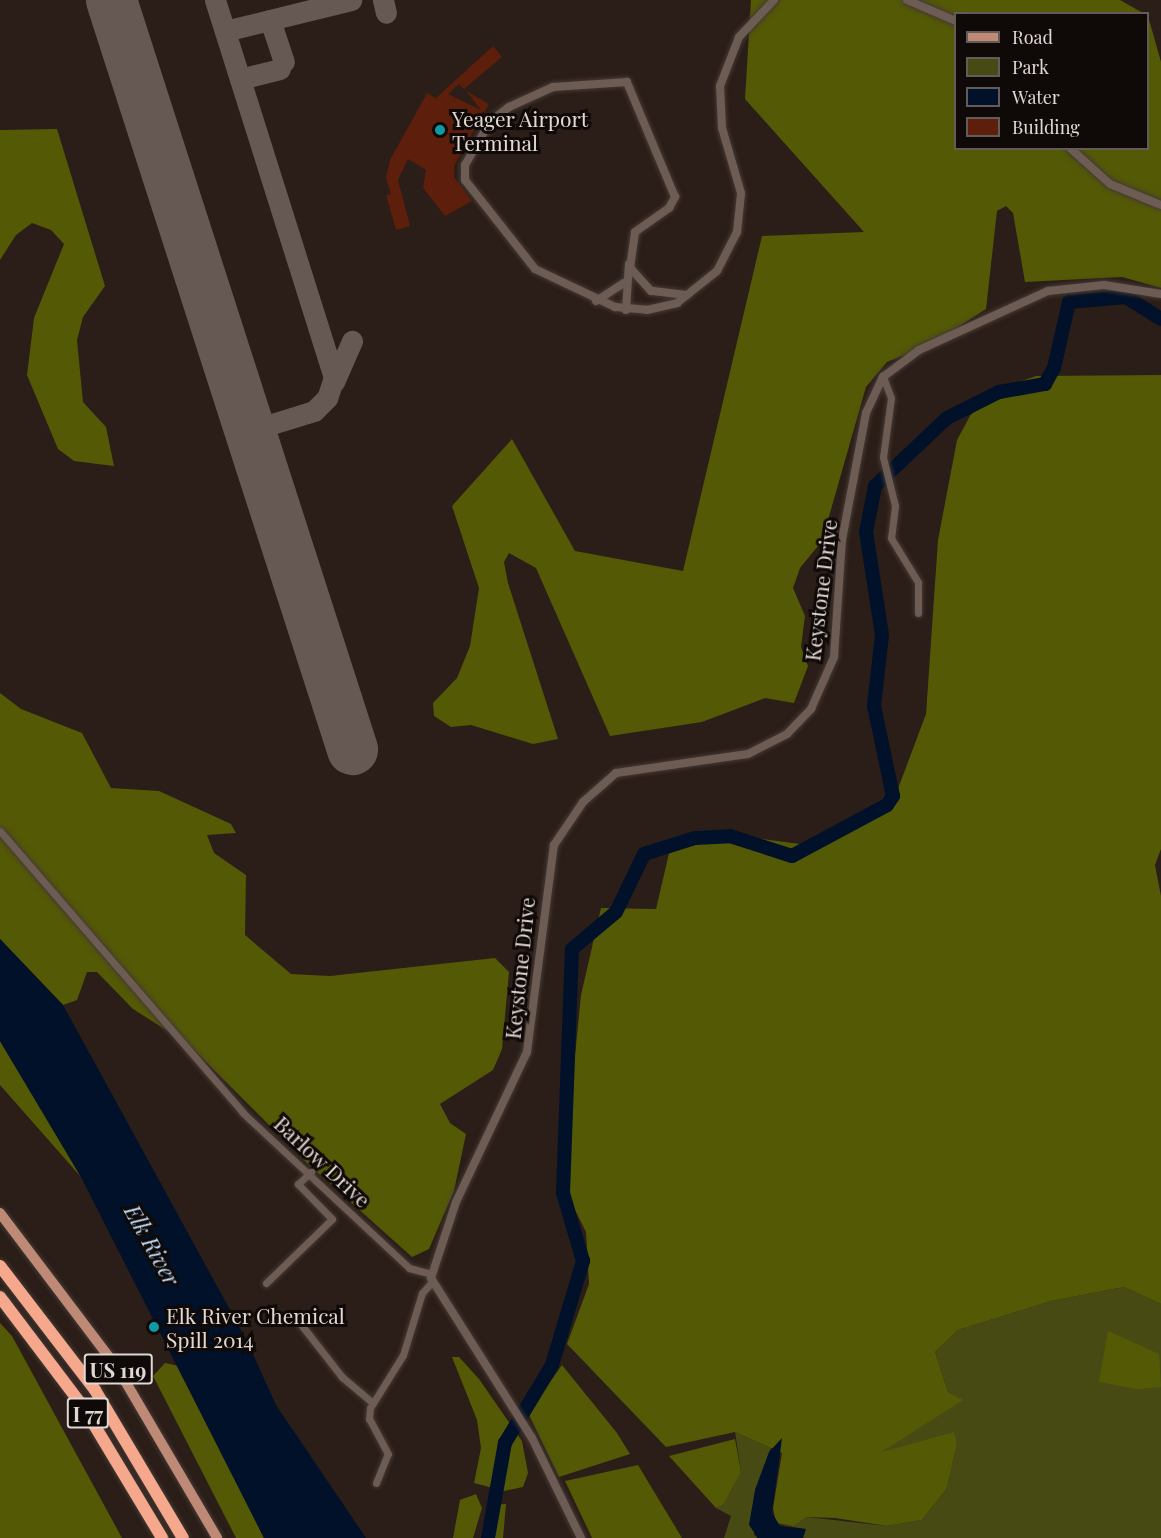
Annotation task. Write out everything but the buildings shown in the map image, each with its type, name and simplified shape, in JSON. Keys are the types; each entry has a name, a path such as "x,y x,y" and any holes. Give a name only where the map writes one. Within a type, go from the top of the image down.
{"highway":[{"name":"I 77","path":"0,1266 95,1390 183,1538"},
{"name":"I 77","path":"0,1297 73,1392 162,1538"}],"main road":[{"name":"US 119","path":"0,1213 118,1369 217,1538"}],"street":[{"path":"626,310 624,283 635,232 669,208 675,197 631,85 614,79 553,87 497,115 467,160 465,180 527,263 596,301 626,310 668,306 717,271 737,232 741,193 722,128 720,86 739,37 774,0"},
{"path":"907,0 954,20"},
{"path":"1072,150 1110,184 1161,205"},
{"path":"629,264 651,291 686,295"},
{"path":"596,301 624,283"},
{"name":"Keystone Drive","path":"372,1402 403,1355 422,1293 431,1279 456,1202 527,1052 547,873 563,828 616,773 747,754 787,734 814,704 836,649 841,548 866,413 883,377 919,350 1048,291 1104,285 1161,294"},
{"path":"883,377 891,406 884,466 895,513 891,538 918,582 918,614"},
{"name":"Barlow Drive","path":"0,831 243,1113 311,1172 409,1268 431,1279"},
{"path":"266,1283 332,1219 298,1184 311,1172"},
{"path":"431,1279 528,1431 581,1538"},
{"path":"296,1318 342,1377 372,1402 369,1419 388,1458 376,1483"}],"green space":[{"path":"1124,1287 1161,1304 1161,1538 803,1538 805,1529 776,1524 794,1526 807,1517 887,1526 922,1520 947,1488 957,1444 953,1433 880,1453 962,1400 948,1392 935,1352 958,1330 1051,1301"},
{"path":"735,1432 771,1448 755,1490 754,1535 758,1538 724,1538 731,1516 716,1508 724,1504 741,1472"}],"shaded area":[{"path":"751,0 1120,0 1141,12 954,12 954,150 1149,150 1149,20 1161,62 1161,288 1122,277 1025,282 1013,213 1006,206 997,211 986,309 930,345 887,362 866,387 822,541 800,568 793,588 805,616 801,647 808,666 794,703 765,698 702,722 610,736 536,568 509,553 504,562 508,583 558,739 533,744 471,725 451,727 434,716 433,703 457,678 470,646 479,588 452,506 512,439 575,551 683,571 762,236 864,232 745,99"},
{"path":"57,129 105,286 83,317 77,340 83,402 106,427 114,466 74,461 58,449 27,375 34,318 64,244 51,230 32,223 16,235 0,260 0,130"},
{"path":"1161,375 1161,849 1155,865 1161,896 1161,1304 1124,1287 1051,1301 958,1330 935,1352 948,1392 963,1400 882,1452 954,1432 957,1444 947,1488 922,1520 887,1526 835,1518 807,1517 794,1526 776,1523 773,1508 782,1453 735,1432 666,1447 567,1344 589,1284 586,1232 569,1198 565,1157 581,995 601,908 656,909 670,849 716,833 815,846 893,802 926,714 938,540 957,440 970,416 991,392 1036,376"},
{"path":"0,693 21,709 82,733 111,788 159,791 231,824 236,833 207,835 214,853 246,875 245,935 291,974 330,976 495,958 509,972 502,1049 493,1070 440,1104 450,1123 466,1134 454,1191 429,1249 412,1257 309,1165 188,1044 133,1009 97,972 87,972 77,1000 63,1005 0,939"},
{"path":"0,1041 81,1177 0,1085"},
{"path":"0,1323 12,1336 122,1538 0,1538"},
{"path":"1108,1331 1159,1354 1161,1387 1136,1389 1099,1382"},
{"path":"452,1357 459,1357 479,1379 522,1441 528,1473 523,1487 504,1491 474,1483 481,1448 477,1420"},
{"path":"165,1363 179,1366 264,1538 236,1538 153,1376"},
{"path":"562,1365 617,1433 630,1454 559,1477 528,1413"},
{"path":"735,1439 741,1472 724,1504 716,1508 669,1456"},
{"path":"638,1465 682,1538 592,1538 565,1481"},
{"path":"476,1494 482,1508 473,1538 453,1538 460,1500"},
{"path":"506,1504 503,1538 492,1538 494,1505"}],"water":[{"name":"Elk River","path":"0,939 63,1005 246,1339 276,1405 366,1538 264,1538 81,1177 0,1041"},
{"path":"782,1438 772,1513 780,1526 806,1529 803,1538 758,1538 749,1525 755,1490 769,1452"}],"waterway":[{"path":"488,1538 505,1443 552,1365 583,1261 563,1193 572,949 616,912 644,854 695,838 730,836 792,856 887,805 893,796 874,706 882,635 866,532 875,486 947,418 999,392 1045,384 1054,368 1069,302 1126,297 1161,319"}],"taxiway":[{"path":"215,0 334,377 327,398 314,411 249,431"},
{"path":"225,31 351,0"},
{"path":"383,0 386,13"},
{"path":"270,20 284,62"},
{"path":"240,79 280,69"},
{"path":"334,382 352,341"}],"runway":[{"path":"111,0 352,749"}],"place":[{"name":"Yeager Airport Terminal","path":"440,130"},
{"name":"Elk River Chemical Spill 2014","path":"154,1327"}]}
